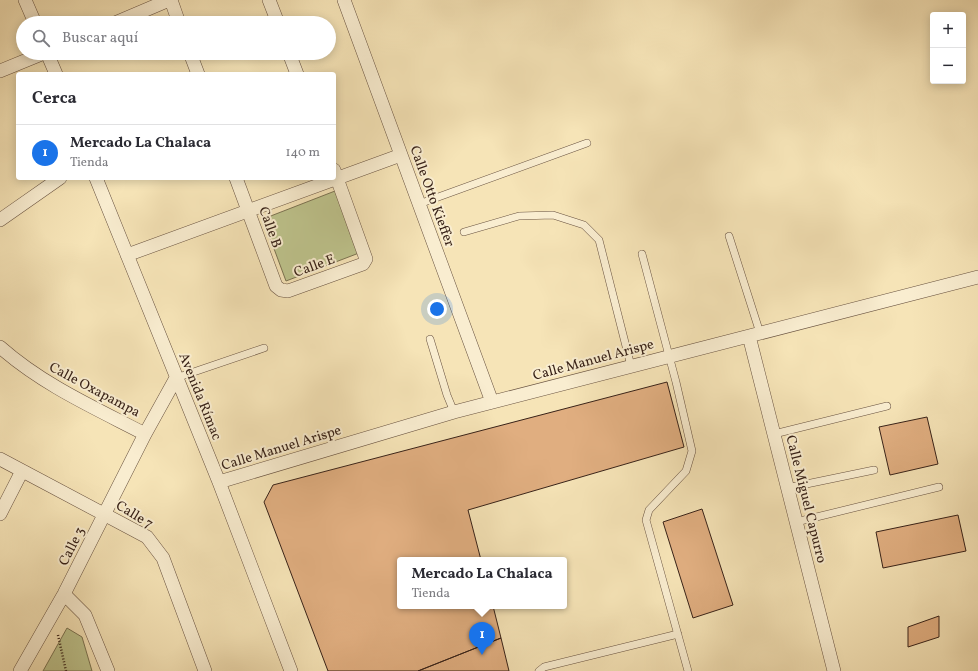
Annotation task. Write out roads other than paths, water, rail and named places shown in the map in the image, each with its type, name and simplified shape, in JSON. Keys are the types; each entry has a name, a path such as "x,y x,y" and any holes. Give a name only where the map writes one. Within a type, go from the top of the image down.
{"street":[{"path":"25,0 32,16"},
{"path":"132,16 170,0 176,16"},
{"path":"269,0 275,16"},
{"name":"Calle Otto Kieffer","path":"344,0 492,402"},
{"path":"0,71 27,60"},
{"path":"50,60 55,72"},
{"path":"193,60 197,72"},
{"path":"292,60 296,72"},
{"path":"336,175 401,155"},
{"name":"Calle E","path":"276,286 281,290 288,291 363,264 366,259 336,175"},
{"path":"0,220 57,180"},
{"name":"Avenida Rímac","path":"97,180 219,482 291,671"},
{"name":"Calle B","path":"237,180 276,286"},
{"path":"127,255 248,212 324,180"},
{"name":"Calle Manuel Arispe","path":"219,482 454,412 978,276"},
{"name":"Calle Miguel Capurro","path":"754,334 774,434 834,671"},
{"name":"Calle Oxapampa","path":"0,347 24,368 52,385 145,434 176,378"},
{"name":"Calle 3","path":"20,671 64,594 145,434"},
{"name":"Calle 7","path":"0,459 147,537 163,558 205,671"},
{"path":"0,514 22,471"},
{"path":"64,594 85,616 108,671"}],"lane":[{"path":"419,204 587,143"},
{"path":"464,232 519,216 553,215 584,225 599,240 631,366"},
{"path":"730,236 754,334"},
{"path":"642,254 692,451 686,471 649,510 646,520 688,671"},
{"path":"430,339 454,412"},
{"path":"176,378 264,348"},
{"path":"774,434 887,406"},
{"path":"788,488 874,470"},
{"path":"796,522 939,487"},
{"path":"539,671 544,667 678,634"}],"place":[{"name":"Mercado La Chalaca","path":"482,655"}]}
